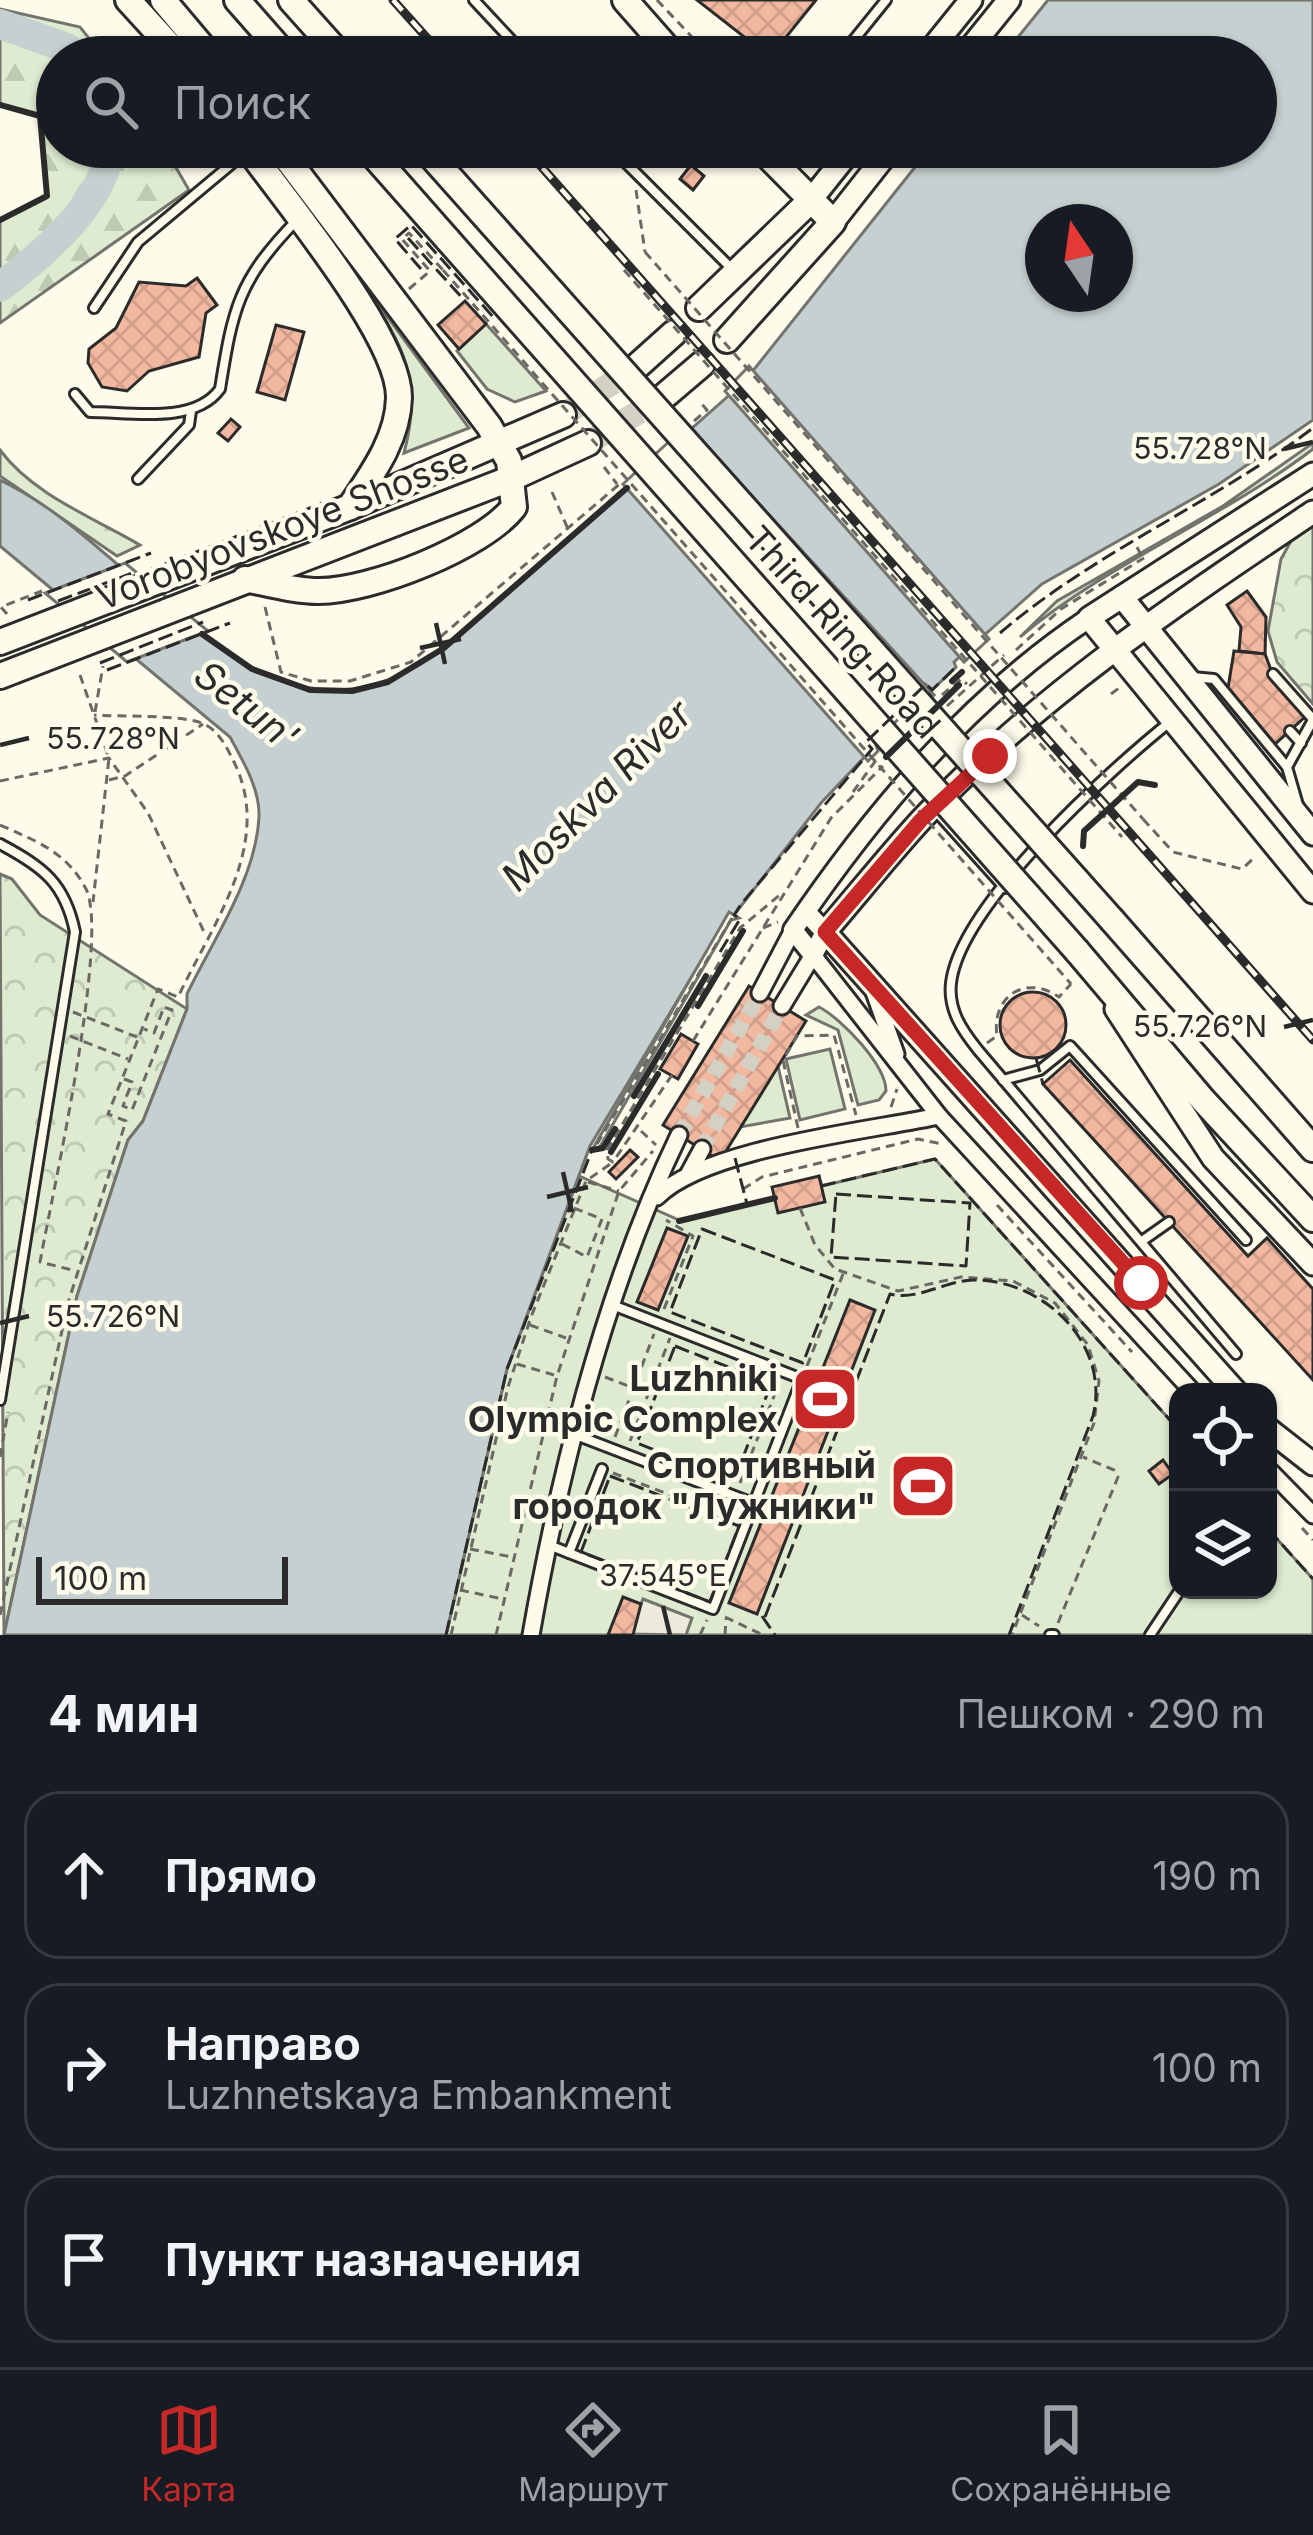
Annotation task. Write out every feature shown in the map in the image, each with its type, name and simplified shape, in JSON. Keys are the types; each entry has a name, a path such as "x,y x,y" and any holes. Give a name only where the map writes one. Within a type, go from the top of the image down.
{"main road":[{"path":"128,0 161,36"},
{"path":"163,0 193,36"},
{"path":"237,0 269,36"},
{"path":"292,0 324,36"},
{"path":"625,0 657,36"},
{"path":"942,36 971,0"},
{"path":"980,36 1009,0"},
{"path":"262,168 377,332 396,377 399,396 387,448 350,507"},
{"path":"245,579 323,591 394,573 490,534 514,507 512,478 501,446 294,168"},
{"name":"Third Ring Road","path":"385,168 1088,962 1203,1100 1313,1219"},
{"name":"Third Ring Road","path":"442,168 1313,1149"},
{"path":"779,168 833,222"},
{"path":"698,308 810,200 836,168"},
{"path":"727,340 875,168"},
{"path":"642,363 674,333"},
{"path":"680,396 702,364"},
{"name":"Vorobyovskoye Shosse","path":"0,642 350,507 501,446 563,415"},
{"name":"Vorobyovskoye Shosse","path":"0,676 512,478 588,443"},
{"path":"1313,474 1089,618 1313,892"},
{"path":"1228,1383 825,932 933,808 1113,651 1313,512"},
{"path":"1122,598 1309,829"},
{"path":"1088,962 1213,1158 1313,1264"},
{"path":"1277,1436 1313,1465"}],"street":[{"path":"760,993 793,930 850,847 948,737 1026,663 1089,618"},
{"path":"782,1006 825,932 806,911"},
{"path":"793,930 897,1075 1185,1383"},
{"path":"872,986 897,1075"},
{"path":"689,1173 939,1116"},
{"path":"531,1635 548,1545 593,1372 679,1135"},
{"path":"651,1203 689,1173 702,1149"},
{"path":"1277,1478 1313,1515"}],"lane":[{"path":"474,0 507,36"},
{"path":"857,36 886,0"},
{"path":"94,308 138,242 225,168"},
{"path":"631,168 736,273"},
{"path":"75,394 90,412 191,410 220,389 235,303 260,257 298,219"},
{"path":"138,478 189,425 191,410"},
{"path":"1178,670 1230,678"},
{"path":"1273,674 1313,719 1287,767"},
{"path":"1214,679 1287,767 1309,829"},
{"path":"1171,721 1082,796 967,942 950,986 958,1023 1236,1354"},
{"path":"1290,731 1300,743"},
{"path":"933,808 1005,889"},
{"path":"0,844 53,876 69,901 75,932 63,1033 0,1400"},
{"path":"1003,1080 1040,1070 1070,1046 1200,1195 1246,1240"},
{"path":"1142,1240 1169,1222"},
{"path":"548,1545 712,1609 802,1378 615,1306"},
{"path":"576,1435 754,1503"},
{"path":"569,1553 602,1469"},
{"path":"1150,1635 1174,1599"}],"path":[{"path":"657,0 691,36"},
{"path":"634,192 645,252 1173,852 1242,869 1255,857"},
{"path":"405,292 430,272 402,239 409,233 1071,984 1059,997 1036,986 1012,992 997,1011 997,1036"},
{"path":"624,270 1122,837"},
{"path":"680,396 707,410 688,426"},
{"path":"265,607 281,672 330,681 385,673 438,641 620,484 604,467"},
{"path":"552,492 568,529"},
{"path":"1137,547 1143,559"},
{"path":"8,615 1,607 41,591"},
{"path":"945,707 1004,655"},
{"path":"94,715 103,666"},
{"path":"80,675 109,758 125,776 206,936"},
{"path":"951,687 961,679 968,686"},
{"path":"1111,694 1119,688"},
{"path":"0,1615 68,1303 126,1121 108,1114 158,989 178,997 246,852 251,814 224,740 204,723 94,715"},
{"path":"106,780 125,776 204,723"},
{"path":"693,1041 831,818 894,755"},
{"path":"92,907 109,758"},
{"path":"0,781 109,758"},
{"path":"613,1162 607,1150 740,928 787,889"},
{"path":"597,1144 732,918"},
{"path":"706,960 717,966"},
{"path":"122,1078 133,1082 123,1106 132,1110 172,1010 164,1007 154,1033 142,1028"},
{"path":"66,1009 138,1038"},
{"path":"63,1033 130,1060"},
{"path":"799,1130 783,1060 797,1036 834,1035 856,1116"},
{"path":"892,1107 898,1099 897,1075"},
{"path":"451,1635 515,1364 574,1208 586,1181 613,1162 672,1076"},
{"path":"619,1106 630,1112"},
{"path":"496,1635 557,1376 607,1240 619,1192 657,1147 639,1130"},
{"path":"743,1189 762,1177 914,1140 932,1140 947,1148"},
{"path":"586,1181 619,1192"},
{"path":"994,1202 1103,1326 1137,1356"},
{"path":"560,1244 587,1256 595,1238 602,1219 574,1208"},
{"path":"800,1208 823,1258 844,1272 898,1291 961,1277 996,1277 1026,1286 1055,1304 1081,1333 1097,1370 1097,1412 1012,1635"},
{"path":"610,1448 692,1236 688,1228 666,1220"},
{"path":"595,1238 607,1240"},
{"path":"802,1378 844,1272"},
{"path":"528,1325 569,1340"},
{"path":"625,1454 673,1329"},
{"path":"515,1364 557,1376"},
{"path":"735,1496 784,1371"},
{"path":"593,1372 648,1393"},
{"path":"1020,1614 1052,1634 1118,1477 1114,1470 1081,1457"},
{"path":"602,1469 746,1524"},
{"path":"468,1548 512,1557"},
{"path":"458,1590 502,1599"},
{"path":"700,1635 712,1609 763,1635"},
{"path":"725,1635 726,1618"}],"green space":[{"path":"0,9 80,27 87,36 36,36 36,116 0,105"},
{"path":"45,168 176,168 189,190 0,323 0,220 47,196"},
{"path":"359,278 469,428 404,453 412,402 405,360"},
{"path":"486,324 546,391 515,402 487,389 457,351"},
{"path":"1313,443 1313,449 1277,474 1090,586 1020,637 1057,601 1223,506"},
{"path":"0,450 46,492 140,545 117,556 0,476"},
{"path":"1313,525 1313,704 1277,662 1268,631 1281,559 1291,541"},
{"path":"0,874 12,879 40,915 187,1009 143,1121 128,1140 77,1296 4,1635"},
{"path":"819,1007 871,1056 886,1091 879,1100 858,1105 838,1030 806,1015"},
{"path":"830,1049 845,1109 800,1120 786,1059"},
{"path":"777,1062 790,1118 740,1127"},
{"name":"Luzhniki Olympic Complex","path":"935,1159 1169,1419 1169,1599 1277,1599 1277,1539 1313,1579 1313,1635 446,1635 507,1369 579,1176 679,1220 774,1198 819,1176 822,1186"}],"shaded area":[{"path":"643,1599 692,1618 686,1635 629,1634"}],"water":[{"name":"Moskva River","path":"1048,0 1313,0 1313,420 1219,484 1042,584 954,662 956,667 932,690 925,684 867,742 872,749 821,803 734,915 730,913 590,1146 507,1369 446,1635 4,1635 77,1296 128,1140 143,1121 187,1009 187,994 242,886 256,840 259,807 230,737 0,546 0,480 54,512 210,641 263,673 320,689 380,683 444,648 744,382 914,168 1277,168 1277,36 1019,36"}],"pier":[{"path":"749,366 989,639 964,662 725,391"},
{"path":"687,425 935,696 926,692 875,742 878,751 868,761 623,484"},
{"path":"125,563 208,631 127,662 45,593"},
{"path":"729,912 739,918 731,920 598,1150 592,1150"}],"building":[{"path":"697,0 816,0 787,36 743,36"},
{"path":"689,168 704,176 693,190 680,179"},
{"path":"197,278 217,305 206,313 199,357 149,371 127,391 102,387 88,363 89,349 116,328 139,282 186,286"},
{"path":"465,301 486,324 459,349 438,325"},
{"path":"276,325 304,332 285,400 257,392"},
{"path":"231,419 240,427 228,441 218,433"},
{"path":"1247,591 1266,617 1265,654 1239,651 1241,627 1227,605"},
{"path":"1234,651 1265,654 1273,675 1307,715 1275,744 1228,688"},
{"path":"749,986 806,1021 720,1161 663,1125"},
{"path":"1033,992 1056,1002 1066,1025 1056,1048 1033,1058 1010,1048 1000,1025 1010,1002"},
{"path":"681,1034 698,1044 678,1079 660,1069"},
{"path":"1070,1060 1248,1256 1267,1238 1313,1289 1313,1380 1043,1084"},
{"path":"630,1150 638,1157 616,1179 609,1172"},
{"path":"819,1176 825,1202 778,1213 772,1187"},
{"path":"667,1228 688,1236 658,1310 637,1302"},
{"path":"850,1300 875,1310 757,1614 729,1603"},
{"path":"1163,1460 1169,1477 1159,1484 1149,1471"},
{"path":"623,1597 641,1604 633,1635 608,1635"}],"waterway":[{"name":"Setun'","path":"0,24 36,37"},
{"name":"Setun'","path":"0,287 69,226 105,168"}],"tunnel":[{"path":"563,415 635,368"},
{"path":"588,443 662,398"},
{"path":"679,1135 760,993"},
{"path":"702,1149 782,1006"}],"railway":[{"path":"393,0 425,36"},
{"path":"543,168 1313,1040"}],"fence":[{"path":"421,269 395,239 411,225 494,318"},
{"path":"408,238 465,301"},
{"path":"1000,633 1075,577 1313,428"},
{"path":"28,600 151,553"},
{"path":"58,601 135,572"},
{"path":"100,663 203,622"},
{"path":"107,670 230,623"},
{"path":"720,952 740,919 734,915 742,903 872,749 866,742 926,684 932,690 956,667"},
{"path":"1036,1058 1043,1084"},
{"path":"446,1635 507,1369 592,1150"},
{"path":"735,1158 747,1204"},
{"path":"821,1186 935,1159 1169,1419"},
{"path":"836,1194 970,1203 966,1266 831,1257 836,1194"},
{"path":"702,1229 835,1280 803,1363 670,1312 702,1229"},
{"path":"765,1617 890,1294 911,1295 973,1280 1024,1291 1066,1321 1092,1364 1096,1389 1093,1416 1009,1635"},
{"path":"675,1346 771,1384 734,1481 637,1443 675,1346"},
{"path":"610,1476 739,1526 710,1602 581,1552 610,1476"},
{"path":"1277,1539 1313,1579"},
{"path":"762,1616 775,1635"}],"wall":[{"path":"0,105 36,115"},
{"path":"0,220 47,196 45,168"},
{"path":"202,634 252,669 310,690 352,691 388,682 444,648 627,488"},
{"path":"952,681 962,672"},
{"path":"886,757 959,685"},
{"path":"1083,846 1084,831 1138,782 1155,785"},
{"path":"698,1006 743,931"},
{"path":"634,1096 706,976"},
{"path":"611,1152 658,1074"},
{"path":"592,1150 603,1148 615,1129"},
{"path":"679,1221 775,1198"}],"place":[{"name":"Luzhniki Olympic Complex","path":"825,1399"},
{"name":"Спортивный городок \"Лужники\"","path":"923,1486"}],"route":[{"path":"990,756 921,820 825,932 1141,1283"}]}
